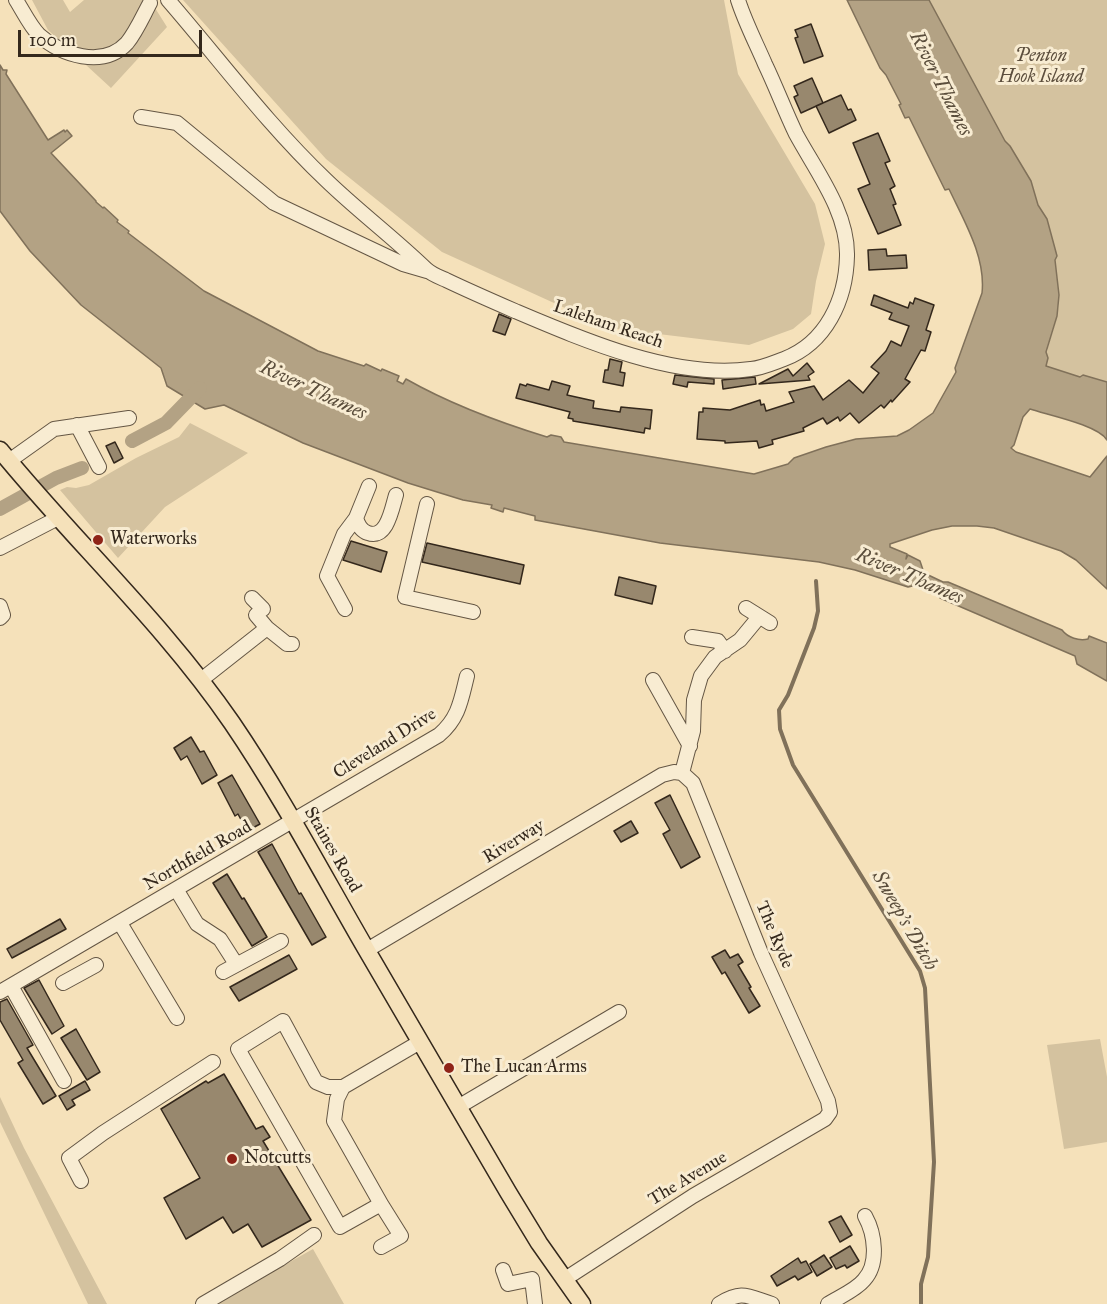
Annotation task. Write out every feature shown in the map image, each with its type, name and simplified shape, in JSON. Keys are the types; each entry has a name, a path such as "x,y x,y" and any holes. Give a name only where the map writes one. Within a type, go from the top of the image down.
{"main road":[{"name":"Staines Road","path":"8,461 141,607 201,680 243,739 294,821 420,1042 539,1243 582,1304"}],"street":[{"path":"16,0 38,34 73,55 94,57 110,54 126,44 150,3"},
{"name":"Laleham Reach","path":"136,0 150,3 169,1 250,99 324,179 427,271 532,318 613,348 688,368 713,371 753,369 789,357 817,338 832,319 845,275 847,244 844,230 831,199 794,129 738,0"},
{"path":"141,117 177,123 274,203 403,264 427,271"},
{"path":"8,461 54,429 129,418"},
{"path":"77,425 99,467"},
{"path":"345,609 327,576 344,534 356,518 369,486"},
{"path":"356,518 359,526 365,532 374,535 380,533 387,523 396,495"},
{"path":"427,504 405,597 473,612"},
{"path":"0,548 54,514"},
{"path":"252,598 263,609 256,615 267,628 287,644 292,644"},
{"path":"0,606 3,615 0,618"},
{"path":"682,773 693,731 694,699 701,676 715,657 765,620 746,609"},
{"path":"201,680 267,628"},
{"path":"692,637 718,641 724,651"},
{"name":"Cleveland Drive","path":"294,821 439,735 451,725 458,711 467,676"},
{"path":"653,680 690,746"},
{"name":"Riverway","path":"367,950 662,775 682,773"},
{"name":"The Ryde","path":"682,773 693,783 761,953 828,1101 830,1112"},
{"name":"Northfield Road","path":"64,1081 5,989 294,821"},
{"path":"176,889 197,924 220,939 236,964"},
{"path":"120,923 177,1018"},
{"path":"223,972 281,941"},
{"path":"67,953 79,974"},
{"path":"63,983 96,965"},
{"path":"458,1107 620,1012"},
{"path":"344,1087 328,1087 316,1082 284,1021 238,1049 340,1227 384,1208"},
{"path":"381,1247 401,1236 334,1121 337,1099 344,1087 420,1042"},
{"path":"81,1181 69,1158 103,1133 213,1062"},
{"name":"The Avenue","path":"565,1279 693,1196 825,1119 830,1112"},
{"path":"828,1304 864,1281 872,1268 873,1245 870,1226 865,1216"},
{"path":"203,1304 280,1258 314,1234"},
{"path":"503,1270 508,1284 532,1279 535,1304"},
{"path":"719,1304 733,1295 745,1295 772,1304"}],"green space":[{"path":"32,0 63,0 70,12 84,0 150,0 167,27 111,88 48,30"},
{"path":"183,0 724,0 738,74 815,204 825,244 811,314 793,329 749,345 609,328 442,252 326,159"},
{"name":"Penton Hook Island","path":"929,0 1107,0 1107,382 1080,377 1045,366 1059,302 1055,260 1057,256 1047,219 1038,205 1031,181 1005,141"},
{"path":"190,423 248,453 165,507 118,558 60,490 89,485 179,437"},
{"path":"1100,1039 1107,1077 1107,1142 1064,1149 1047,1045"},
{"path":"0,1097 24,1148 107,1304 88,1304 0,1122"},
{"path":"313,1249 344,1304 215,1304"}],"water":[{"name":"River Thames","path":"847,0 929,0 1005,141 1031,181 1038,205 1047,219 1057,256 1055,260 1059,295 1057,316 1046,352 1048,358 1046,366 1080,377 1083,375 1107,382 1107,440 1083,425 1030,409 1023,417 1011,448 1016,452 1090,477 1107,456 1107,589 1076,560 1061,551 994,528 952,526 890,544 890,547 907,554 906,559 908,555 920,561 924,573 943,582 948,582 1062,630 1074,638 1085,640 1089,636 1107,643 1107,681 1077,664 1075,656 940,598 938,594 917,585 908,587 855,570 819,562 660,543 535,520 535,516 504,508 503,512 491,508 492,505 463,500 408,483 303,443 224,405 205,409 167,386 161,368 81,305 30,251 0,211 0,65 3,70 7,70 6,74 48,140 64,130 72,136 51,153 96,202 129,231 128,233 204,291 318,351 364,366 366,364 381,371 382,369 399,376 397,381 403,384 406,379 492,419 547,437 551,435 561,437 564,442 754,474 788,464 794,458 826,447 856,439 897,436 933,413 956,372 955,368 982,293 981,266 967,226 949,189 945,190 909,117 905,118 899,105 901,104 880,68"}],"building":[{"path":"811,24 823,56 804,63 795,38 798,37 795,30"},
{"path":"812,78 823,103 801,113 794,97 798,95 794,86"},
{"path":"841,95 856,120 829,133 816,106"},
{"path":"878,133 890,161 885,163 895,186 890,189 896,204 893,205 901,225 878,234 858,189 870,184 853,143"},
{"path":"886,249 887,256 906,255 907,268 869,270 868,250"},
{"path":"874,295 908,308 910,302 913,304 915,298 934,305 926,330 931,332 925,351 921,350 905,379 910,382 892,402 891,400 884,408 881,405 859,423 850,413 840,421 838,417 827,424 823,418 803,428 804,431 772,440 773,444 759,448 757,441 725,443 725,441 697,439 699,412 703,412 703,408 730,410 760,400 766,411 794,402 789,392 814,386 823,400 849,380 863,393 879,373 871,367 886,351 891,341 901,346 909,326 889,319 892,313 871,305"},
{"path":"499,314 511,319 505,335 493,331"},
{"path":"610,359 622,362 620,372 625,373 623,386 603,382"},
{"path":"807,363 814,372 808,376 810,380 759,384 788,369 793,376"},
{"path":"675,375 714,379 714,384 688,382 687,387 673,384"},
{"path":"755,377 756,384 723,389 722,380"},
{"path":"552,381 570,386 567,395 594,401 593,408 620,412 621,407 652,410 650,429 645,428 644,433 573,421 568,418 570,412 516,398 520,384 549,390"},
{"path":"115,442 123,458 114,463 106,446"},
{"path":"351,541 387,552 381,572 343,560"},
{"path":"427,543 524,565 520,584 422,562"},
{"path":"619,577 656,586 652,604 615,595"},
{"path":"191,737 200,752 204,751 217,775 202,784 187,756 181,760 174,748"},
{"path":"232,775 260,824 247,831 238,814 235,816 218,783"},
{"path":"670,795 700,857 681,868 663,834 670,830 655,803"},
{"path":"631,821 638,833 621,842 614,831"},
{"path":"272,844 326,937 312,945 258,852"},
{"path":"227,874 267,937 252,946 213,883"},
{"path":"60,919 66,929 12,958 7,949"},
{"path":"725,950 730,958 738,954 743,962 738,965 760,1006 749,1013 725,972 722,974 712,957"},
{"path":"289,955 297,969 239,1001 230,987"},
{"path":"39,980 64,1026 52,1034 24,988"},
{"path":"7,999 33,1045 27,1048 56,1096 43,1104 18,1063 23,1060 0,1020 0,1002"},
{"path":"76,1029 100,1072 87,1080 61,1038"},
{"name":"Notcutts","path":"224,1074 256,1129 263,1126 270,1137 263,1141 311,1220 262,1247 248,1224 233,1233 223,1217 186,1239 164,1198 200,1178 161,1109 206,1081 208,1083"},
{"path":"85,1081 90,1090 72,1100 75,1105 67,1110 59,1096"},
{"path":"841,1216 852,1235 840,1242 829,1222"},
{"path":"850,1246 859,1261 847,1268 845,1265 836,1269 830,1258"},
{"path":"824,1255 832,1267 817,1276 810,1264"},
{"path":"798,1258 801,1263 806,1261 812,1272 798,1280 795,1276 777,1286 771,1276"}],"waterway":[{"path":"132,441 166,423 200,388"},
{"path":"0,509 56,478 82,468"},
{"name":"Sweep's Ditch","path":"816,581 818,611 814,628 788,695 779,710 780,729 793,765 920,971 925,988 934,1162 928,1257 921,1284 921,1304"}],"place":[{"name":"Waterworks","path":"98,540"},
{"name":"The Lucan Arms","path":"449,1068"},
{"name":"Notcutts","path":"232,1159"}]}
